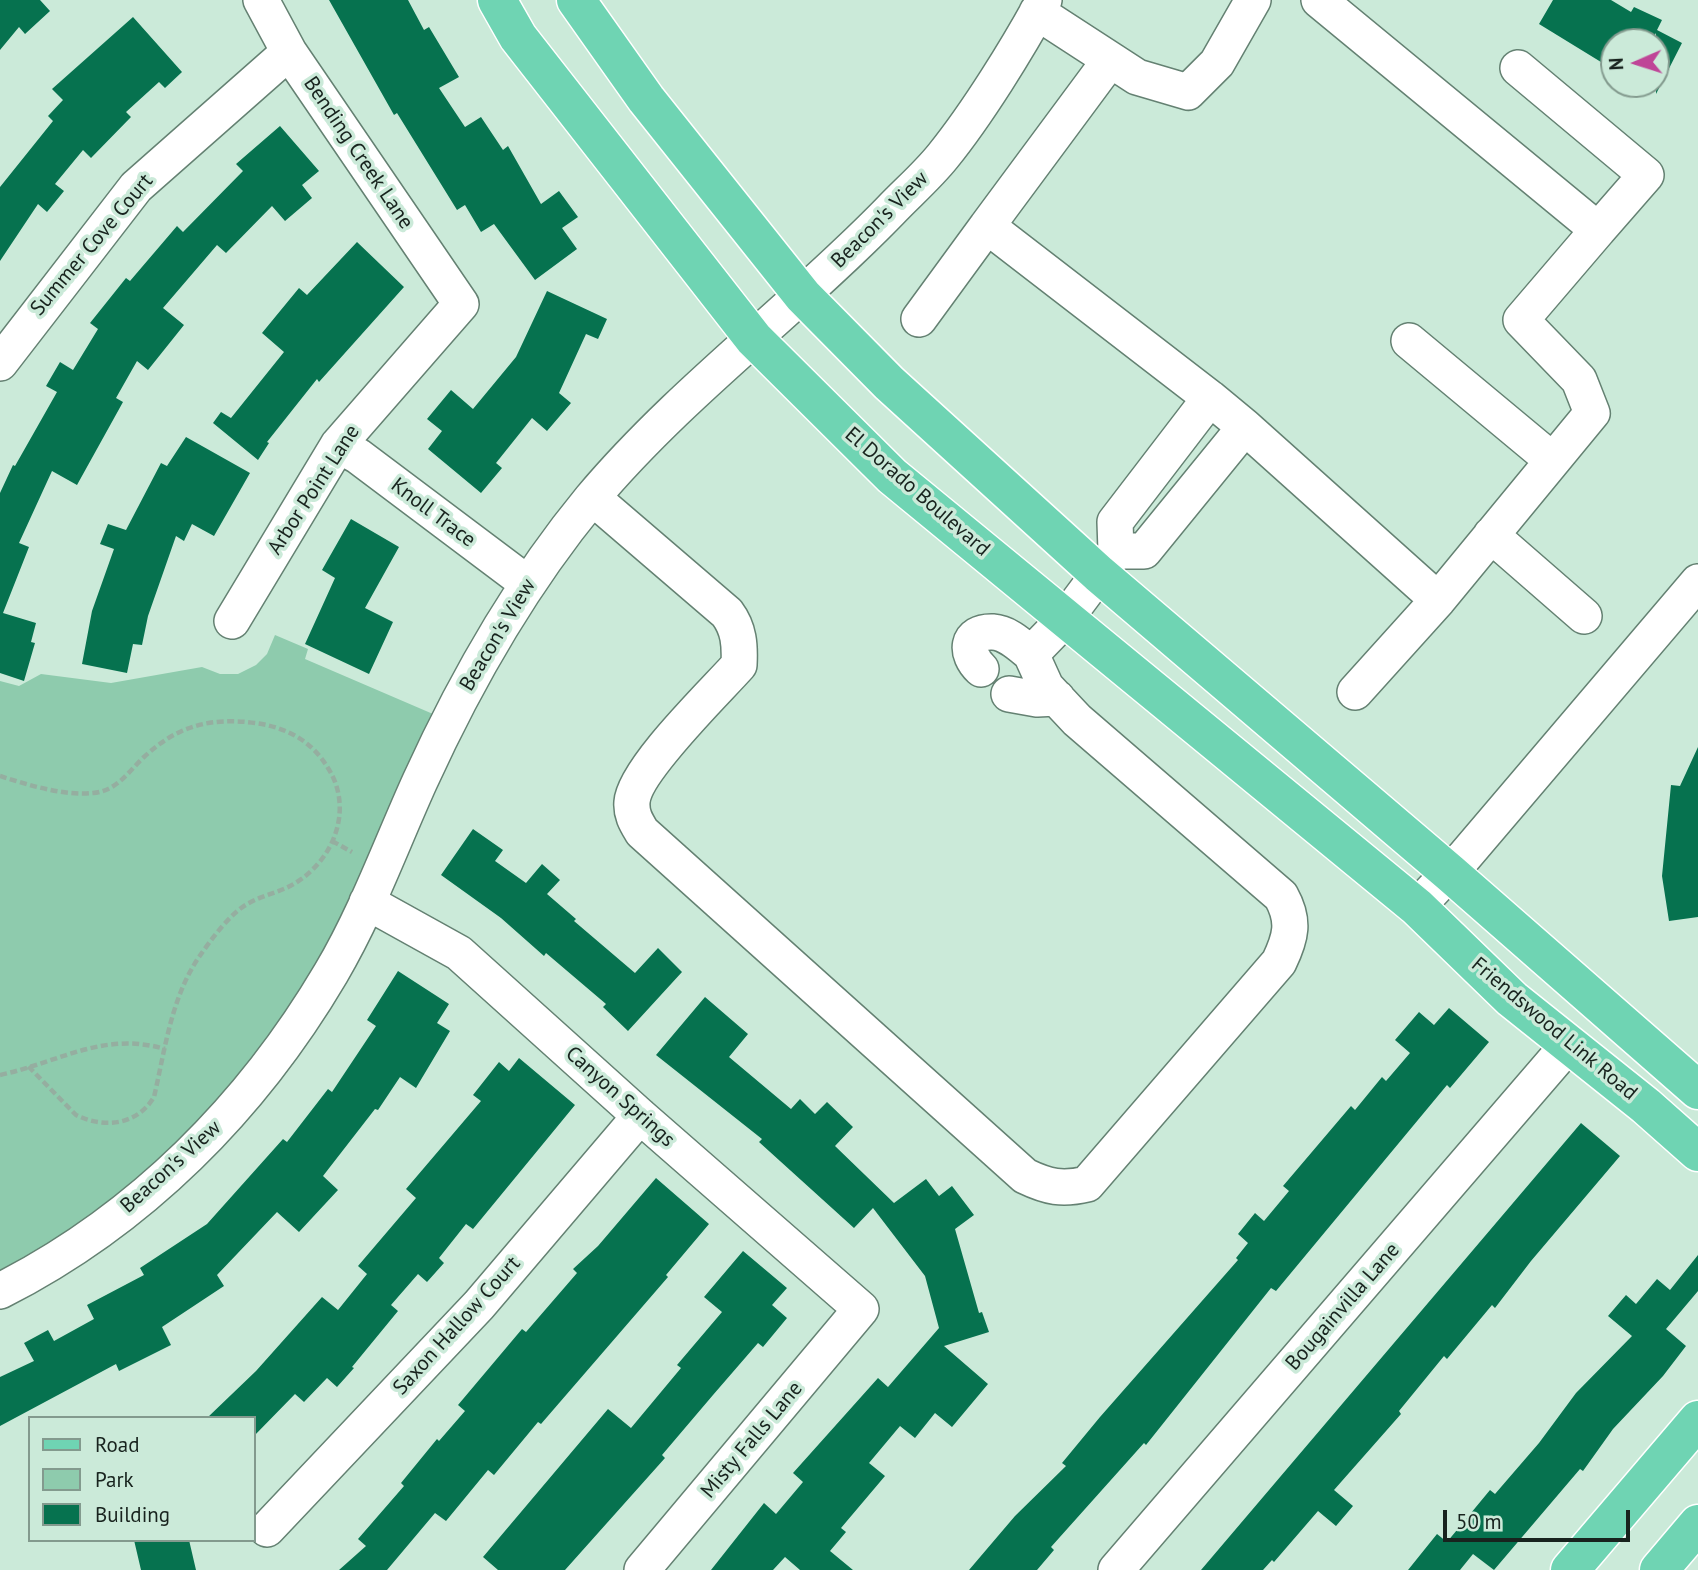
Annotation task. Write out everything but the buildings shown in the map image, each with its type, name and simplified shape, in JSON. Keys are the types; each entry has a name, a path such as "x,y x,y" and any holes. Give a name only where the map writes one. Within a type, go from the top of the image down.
{"main road":[{"name":"El Dorado Boulevard","path":"497,0 518,37 754,339 892,476 1417,907"},
{"path":"576,0 646,99 803,296 899,392 1108,563 1450,873 1698,1090"},
{"name":"Friendswood Link Road","path":"1417,907 1512,999 1698,1152"},
{"path":"1584,1565 1698,1420"},
{"path":"1659,1570 1698,1524"}],"street":[{"name":"Bending Creek Lane","path":"261,0 289,52 461,304"},
{"path":"1040,6 1110,60 1137,77 1188,92 1217,63 1253,0"},
{"path":"1320,0 1598,230"},
{"name":"Beacon's View","path":"0,1291 45,1268 145,1197 214,1133 285,1042 332,972 475,668 527,583 593,498 678,410 803,296 942,157 1040,6"},
{"name":"Summer Cove Court","path":"0,363 136,187 289,52"},
{"path":"919,319 1110,60"},
{"path":"1355,692 1438,600 1592,413 1578,380 1521,320 1646,175 1518,68"},
{"path":"987,226 1245,427 1438,600"},
{"name":"Arbor Point Lane","path":"232,621 338,445 461,304"},
{"path":"1409,341 1552,460"},
{"path":"1031,654 1066,618 1108,563 1115,522 1210,398"},
{"path":"1108,563 1144,551 1245,427"},
{"path":"1179,439 1213,466"},
{"name":"Knoll Trace","path":"338,445 527,583"},
{"path":"593,498 727,613 734,623 740,645 738,665 643,773 632,802 634,818 642,832 1026,1176 1048,1187 1068,1189 1087,1184 1272,971 1287,945 1292,928 1289,911 1281,896 1077,720 1046,687 1031,654 1008,636 992,632 980,635 971,641 968,650 971,660 981,669"},
{"path":"1492,535 1584,615"},
{"path":"1417,907 1450,873 1698,582"},
{"path":"1009,694 1037,699 1057,698"},
{"name":"Canyon Springs","path":"367,902 459,953 861,1309"},
{"name":"Bougainvilla Lane","path":"1116,1570 1569,1044"},
{"name":"Saxon Hallow Court","path":"267,1529 479,1305 640,1116"},
{"name":"Misty Falls Lane","path":"642,1570 861,1309"}],"path":[{"path":"0,776 57,790 93,793 119,784 145,756 180,730 198,723 253,722 277,727 295,735 319,752 332,774 341,798 340,823 319,862 300,880 275,894 248,903 198,959 180,994 154,1097 146,1110 126,1121 112,1124 86,1120 76,1115 28,1066"},
{"path":"332,841 352,852"},
{"path":"0,1075 107,1043 141,1042 165,1049"}],"green space":[{"path":"275,635 308,649 305,659 433,714 342,920 296,1007 204,1124 137,1182 47,1248 0,1273 0,681 19,686 41,674 111,683 202,667 220,674 238,674 256,665 267,654"}]}
